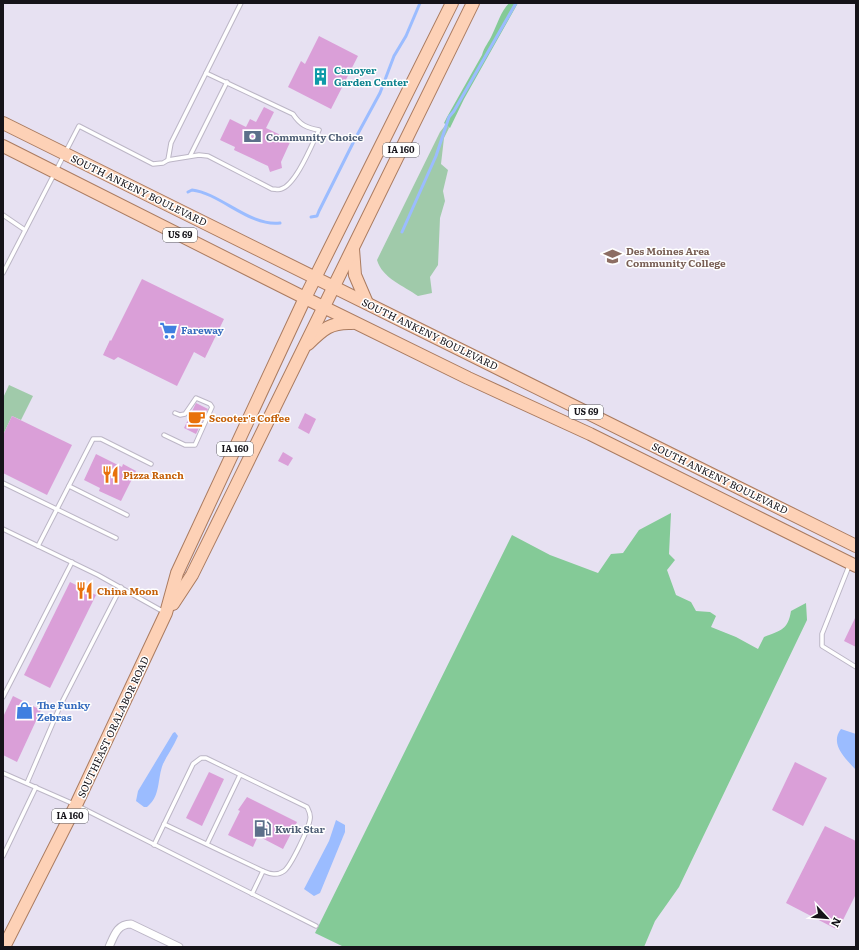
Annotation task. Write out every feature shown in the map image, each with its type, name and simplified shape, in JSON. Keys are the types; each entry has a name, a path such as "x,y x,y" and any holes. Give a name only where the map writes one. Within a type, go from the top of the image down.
{"main road":[{"name":"IA 160","path":"310,288 452,3"},
{"name":"IA 160","path":"328,297 474,3"},
{"name":"SOUTH ANKENY BOULEVARD","path":"3,122 65,153 328,297 367,303 856,546"},
{"name":"SOUTH ANKENY BOULEVARD","path":"3,146 55,172 310,288 328,297 358,324 468,378 596,437 853,564"},
{"path":"353,249 355,275 367,303"},
{"name":"SOUTHEAST ORALABOR ROAD","path":"4,947 76,804 166,613 178,573 310,288"},
{"name":"SOUTHEAST ORALABOR ROAD","path":"166,613 192,575 328,297"},
{"path":"302,350 319,333 334,323 358,324"},
{"path":"819,547 827,532"}],"street":[{"path":"109,947 118,928 125,924 135,925 179,947"}],"lane":[{"path":"168,160 171,143 241,3"},
{"path":"3,272 78,126 153,164 190,156 208,156 272,189 281,189 290,184 319,130 309,129 299,123 293,114 206,73"},
{"path":"190,156 227,82"},
{"path":"3,215 25,230"},
{"path":"164,435 185,445 195,445 212,407 210,404 196,398 185,414 180,415 175,413"},
{"path":"38,546 93,440 97,438 151,464"},
{"path":"3,483 116,538"},
{"path":"69,486 127,515"},
{"path":"3,529 121,587 166,613"},
{"path":"3,697 72,562"},
{"path":"853,564 822,634 822,646 856,667"},
{"path":"27,783 61,704 121,587"},
{"path":"154,845 164,824 193,764 197,760 206,758 307,807 310,812 310,823 288,867 278,874 271,875 164,824"},
{"path":"3,773 76,804 154,845 316,926"},
{"path":"207,844 240,775"},
{"path":"3,856 36,787"},
{"path":"3,844 8,846"},
{"path":"252,894 263,871"}],"green space":[{"path":"509,3 518,3 464,99 450,128 444,123 491,38 501,14"},
{"path":"447,123 449,128 444,138 441,164 448,170 443,191 445,201 440,218 438,265 430,277 432,293 418,296 388,277 377,260 440,132"},
{"path":"9,385 33,396 21,420 12,416 3,435 3,398"},
{"path":"671,513 669,554 675,560 667,570 676,595 691,602 696,611 710,612 716,616 711,627 736,637 758,649 764,637 779,631 786,626 791,611 806,603 807,620 679,887 655,921 644,947 344,947 315,933 512,535 550,555 598,573 611,554 623,553 639,530"}],"water":[{"path":"841,729 856,734 856,770 840,751 838,746 837,740"},
{"path":"175,732 178,736 163,764 155,798 147,807 144,807 136,801 138,791"},
{"path":"336,820 345,825 345,832 320,893 314,896 304,889 329,841"}],"building":[{"name":"Canoyer Garden Center","path":"319,36 358,56 331,109 288,87 301,61 305,64"},
{"name":"Community Choice","path":"264,107 274,112 266,128 291,140 281,162 282,168 270,172 268,166 234,150 235,147 220,140 230,119 246,127 250,119 256,122"},
{"name":"Fareway","path":"142,279 224,319 205,358 194,352 177,386 118,357 114,360 103,355"},
{"name":"Scooter's Coffee","path":"196,403 208,409 196,434 184,428"},
{"path":"305,413 316,419 309,434 298,428"},
{"path":"12,416 72,445 47,495 3,473 3,435"},
{"path":"283,452 293,458 288,466 278,461"},
{"name":"Pizza Ranch","path":"96,454 122,467 123,464 136,471 121,501 99,491 100,488 84,480"},
{"path":"70,582 96,595 50,688 24,675"},
{"path":"856,616 856,647 844,641"},
{"path":"13,696 41,710 17,762 3,755 3,717"},
{"path":"795,762 827,778 803,826 772,810"},
{"path":"209,772 224,779 202,826 186,818"},
{"name":"Kwik Star","path":"247,797 297,822 283,849 258,836 253,847 228,835 240,811 238,810"},
{"path":"825,826 856,841 856,894 838,930 786,903"}],"waterway":[{"path":"311,217 317,216 355,139 380,93 394,56 406,36 420,3"},
{"path":"402,232 436,156 449,117 454,111 516,3"},
{"path":"188,192 192,190 203,192 258,220 269,223 280,223"}],"place":[{"name":"Canoyer Garden Center","path":"321,76"},
{"name":"Community Choice","path":"253,137"},
{"name":"Des Moines Area Community College","path":"613,257"},
{"name":"Fareway","path":"168,330"},
{"name":"Scooter's Coffee","path":"196,418"},
{"name":"Pizza Ranch","path":"110,475"},
{"name":"China Moon","path":"84,591"},
{"name":"The Funky Zebras","path":"24,711"},
{"name":"Kwik Star","path":"262,829"}]}
